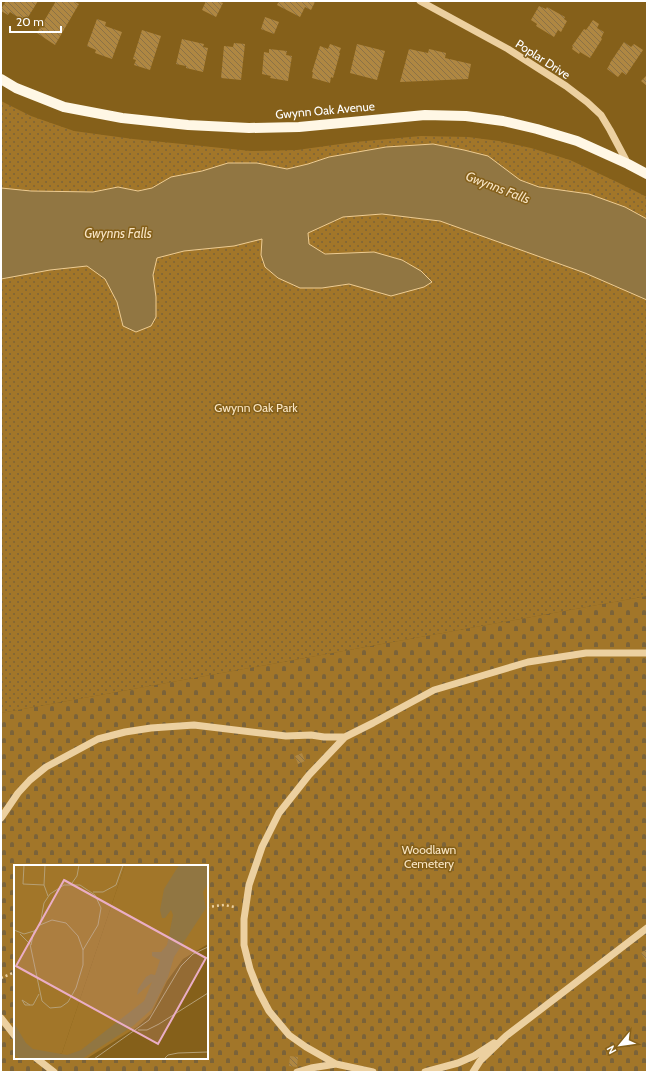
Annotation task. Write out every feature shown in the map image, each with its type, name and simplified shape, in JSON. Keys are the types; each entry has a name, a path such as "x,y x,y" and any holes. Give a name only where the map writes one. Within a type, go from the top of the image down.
{"main road":[{"name":"Gwynn Oak Avenue","path":"1,79 16,88 64,107 122,118 188,124 249,128 299,127 424,115 466,116 503,121 537,128 577,141 647,174"}],"street":[{"name":"Poplar Drive","path":"420,1 508,49 566,86 587,102 601,115 605,121 628,164"},
{"path":"373,1072 336,1064 306,1047 290,1035 269,1012 250,969 244,945 244,919 249,886 262,847 279,813 309,775 345,737 434,690 528,662 586,653 647,653"},
{"path":"1,818 18,793 30,780 46,767 98,739 125,732 150,728 194,725 286,736 311,735 324,737 345,737"},
{"path":"425,1072 458,1063 474,1056 506,1036 647,928"},
{"path":"1,1018 14,1035"},
{"path":"473,1072 480,1061 506,1036"},
{"path":"37,1059 54,1072"},
{"path":"297,1072 336,1064"}],"path":[{"path":"208,907 224,905 246,909"},
{"path":"1,978 14,972"}],"green space":[{"name":"Gwynn Oak Park","path":"1,101 31,116 74,131 133,139 251,151 297,150 355,142 421,136 468,137 499,141 531,148 570,160 647,197 647,596 1,713"},
{"name":"Woodlawn Cemetery","path":"647,596 647,1072 1,1072 1,713"}],"water":[{"name":"Gwynns Falls","path":"433,144 488,156 520,180 539,187 589,194 625,207 647,219 647,300 585,273 440,221 382,214 343,217 308,233 309,244 325,254 374,252 402,260 421,271 432,282 424,287 391,296 349,284 322,288 300,288 278,278 265,267 261,255 262,239 234,246 184,251 157,258 153,275 156,297 156,317 151,326 136,332 123,326 117,302 105,279 87,266 50,270 1,279 1,188 31,191 93,192 118,187 138,191 152,188 171,177 202,171 228,163 257,163 287,169 329,157 386,147"}],"building":[{"path":"6,1 38,1 25,22 10,12 8,15 1,11"},
{"path":"56,1 73,1 79,4 55,45 37,33"},
{"path":"206,1 218,1 223,3 216,17 202,10"},
{"path":"279,1 315,2 311,10 305,7 300,17 277,5"},
{"path":"539,6 546,9 547,7 565,17 564,19 567,21 561,32 558,30 554,37 536,26 537,24 531,20"},
{"path":"265,17 279,22 274,34 261,29"},
{"path":"97,19 106,22 105,26 122,32 112,59 95,53 96,50 87,46"},
{"path":"593,20 599,24 597,28 604,32 601,38 602,39 590,58 580,52 579,54 572,49 572,46 584,29 586,30"},
{"path":"142,30 161,36 150,70 134,65 136,60 133,59"},
{"path":"182,39 204,44 203,47 208,48 203,72 176,64"},
{"path":"624,42 631,47 634,44 643,50 626,75 622,72 618,77 607,69"},
{"path":"234,43 245,44 241,80 221,78 224,46 233,47"},
{"path":"330,44 341,48 333,78 331,77 330,83 312,78 312,72 320,46 328,49"},
{"path":"357,44 385,51 377,80 350,73"},
{"path":"269,49 287,51 286,55 292,56 288,81 270,78 271,76 262,74 264,52 269,53"},
{"path":"409,49 428,53 429,49 446,53 445,58 471,64 468,79 400,82"},
{"path":"647,75 647,86 641,81"},
{"path":"302,753 305,761 298,764 295,756"},
{"path":"647,949 647,960 646,961 641,953"},
{"path":"290,1056 298,1057 297,1067 289,1066"}]}
